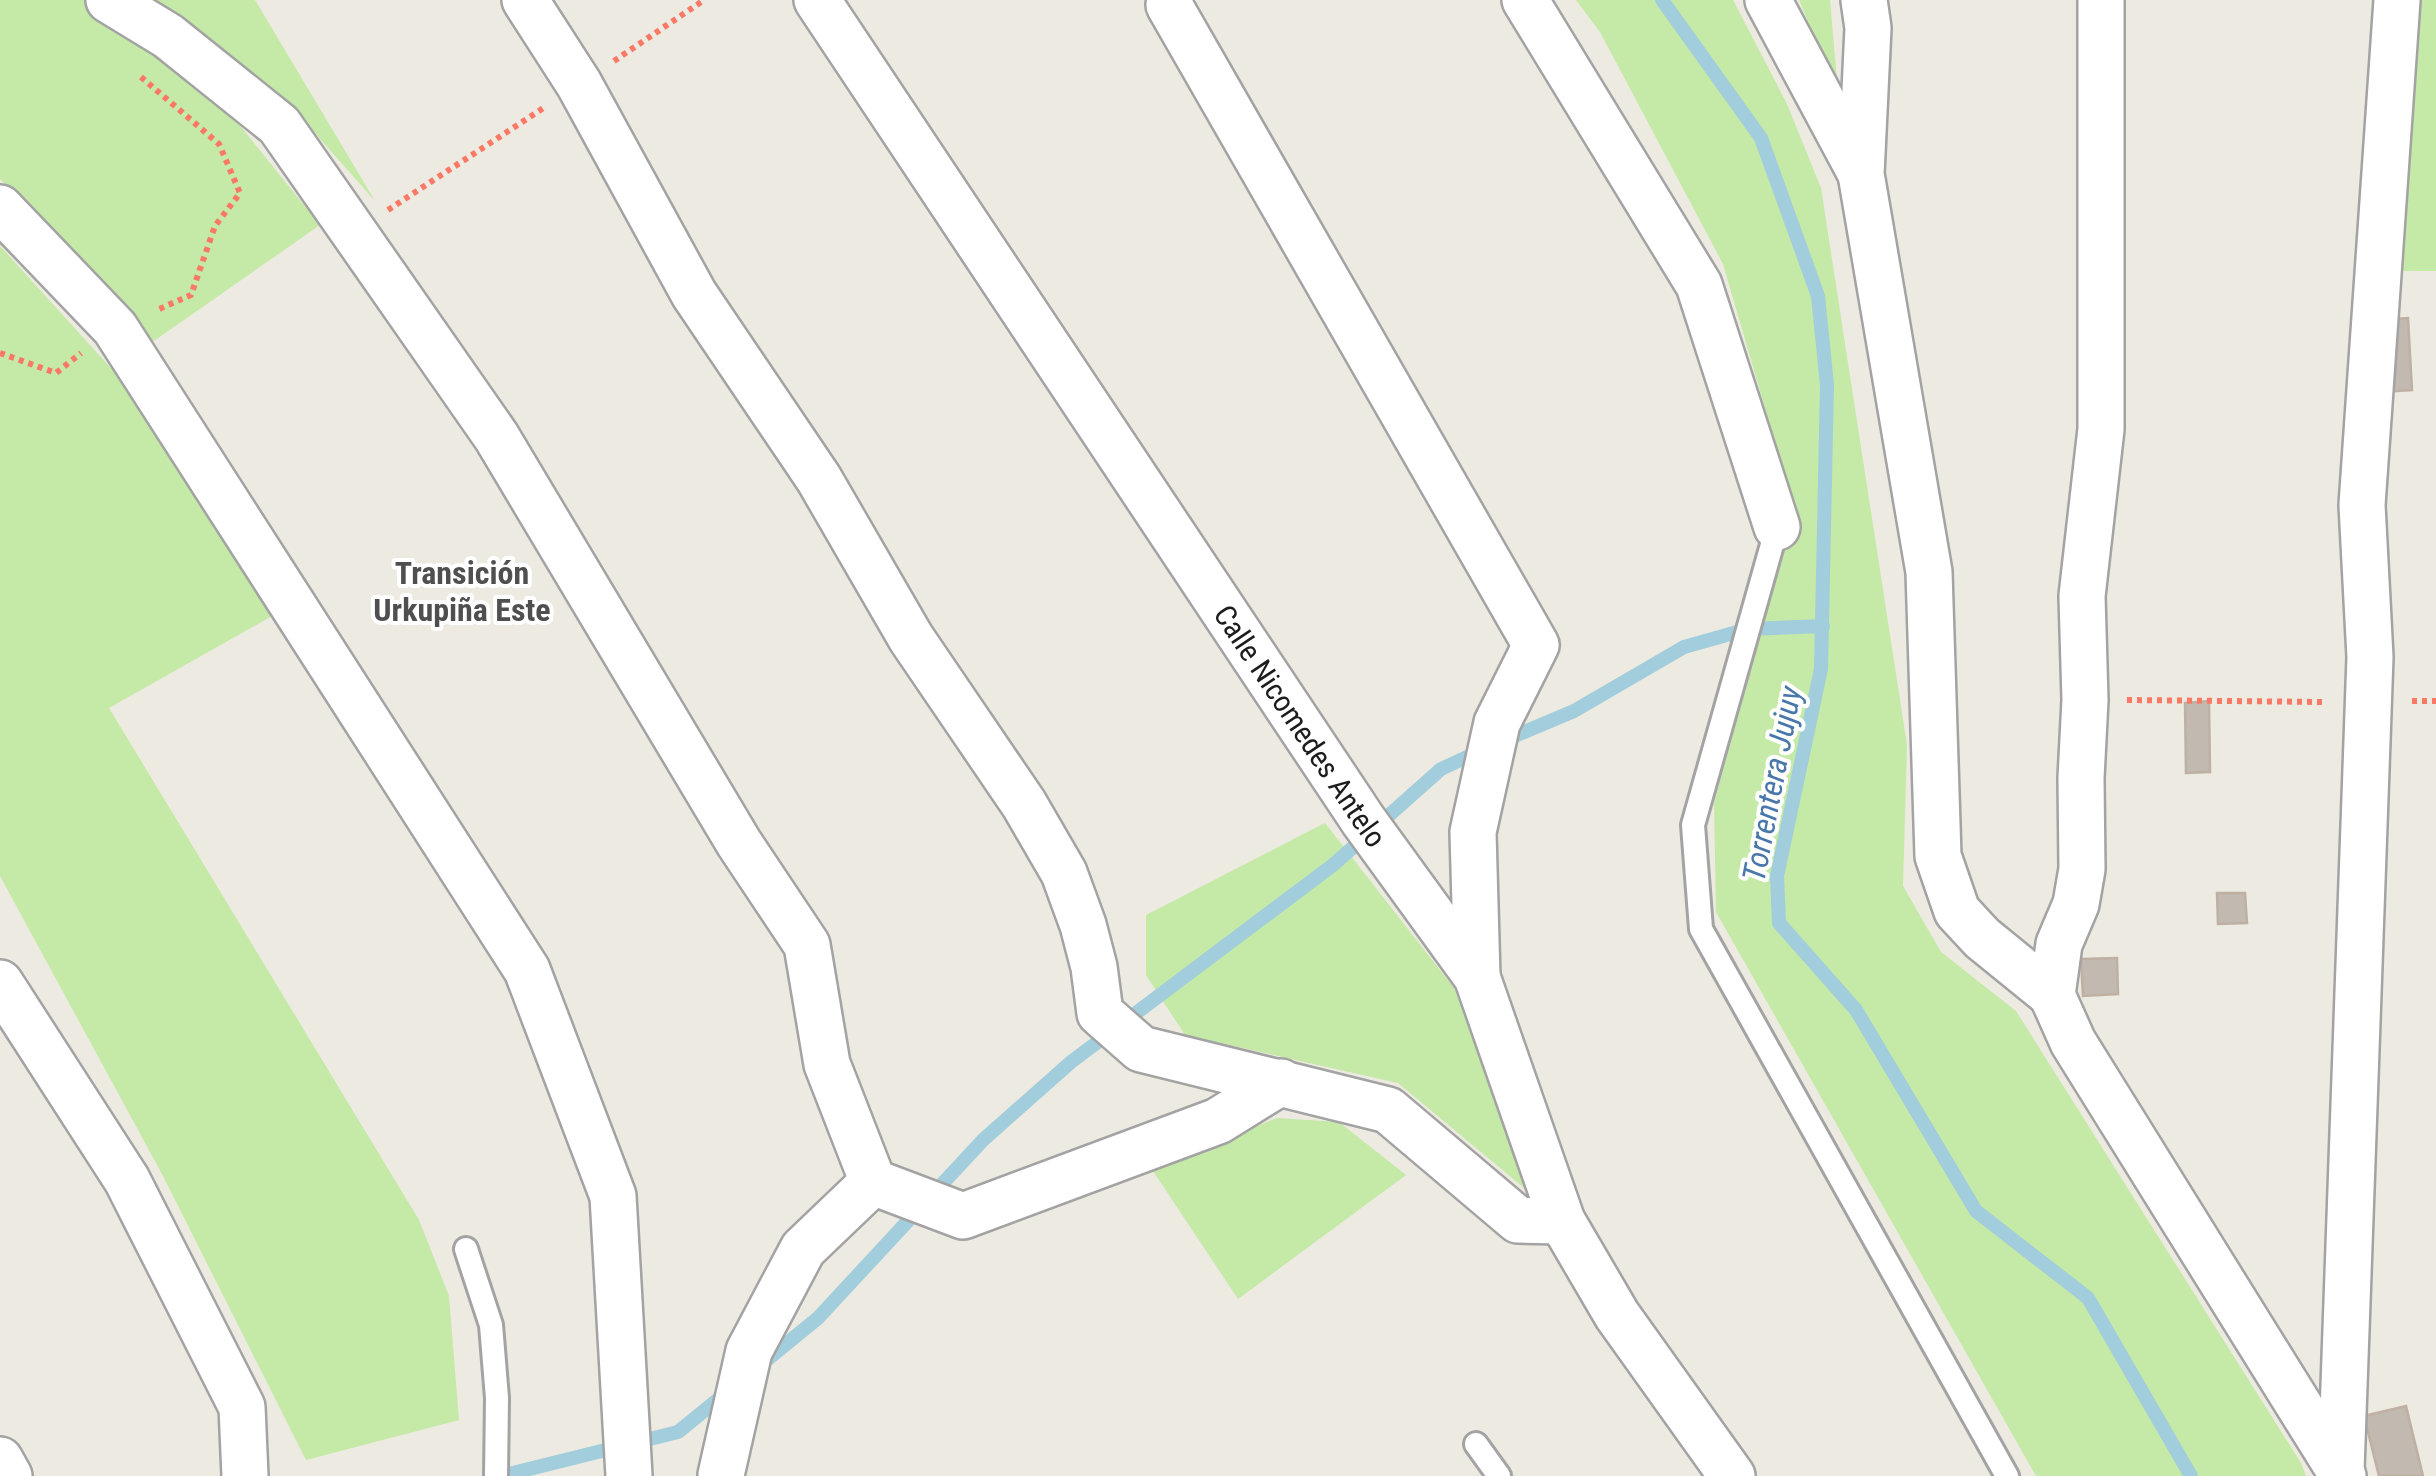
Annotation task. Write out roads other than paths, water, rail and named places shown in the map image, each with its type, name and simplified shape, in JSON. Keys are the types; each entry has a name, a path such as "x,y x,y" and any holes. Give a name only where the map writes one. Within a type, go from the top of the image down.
{"street":[{"path":"524,0 579,84 694,294 819,478 911,638 1024,804 1064,872 1084,925 1100,1014 1141,1049 1388,1110 1518,1220 1562,1222"},
{"name":"Calle Nicomedes Antelo","path":"817,0 1352,804 1477,977 1562,1222 1618,1315 1732,1476"},
{"path":"1170,0 1169,6 1536,646 1497,723 1473,832 1477,977"},
{"path":"1525,0 1699,285 1777,528"},
{"path":"1768,0 1861,174"},
{"path":"1864,0 1868,28 1861,174 1928,572 1938,856 1957,911 1982,938 2052,995 2073,1042 2342,1473"},
{"path":"2052,995 2059,944 2076,904 2082,869 2080,778 2086,700 2082,596 2101,429 2101,0"},
{"path":"2342,1473 2370,658 2362,506 2397,0"},
{"path":"121,8 168,36 279,125 496,436 739,842 807,945 827,1064 872,1182 963,1216 1218,1121 1281,1082"},
{"path":"0,208 115,328 527,970 614,1196 630,1476"},
{"path":"0,983 127,1180 242,1406 246,1476"},
{"path":"731,1476 718,1475 748,1350 803,1249 872,1182"},
{"path":"0,1460 9,1476"}],"lane":[{"path":"1777,528 1694,825 1701,929 2007,1476"},
{"path":"466,1249 491,1325 497,1398 496,1476"},
{"path":"1476,1444 1498,1476"}],"waterway":[{"name":"Torrentera Jujuy","path":"1662,0 1761,138 1818,296 1827,385 1821,669 1777,876 1779,923 1856,1010 1976,1211 2088,1298 2191,1476"},
{"path":"1517,735 1574,711 1684,647 1748,629 1823,626"},
{"path":"758,1367 818,1318 983,1140 1071,1062 1333,865 1441,769 1467,757"},
{"path":"501,1476 678,1432 726,1393"}],"district":[{"name":"Transición Urkupiña Este","path":"462,592"}]}
